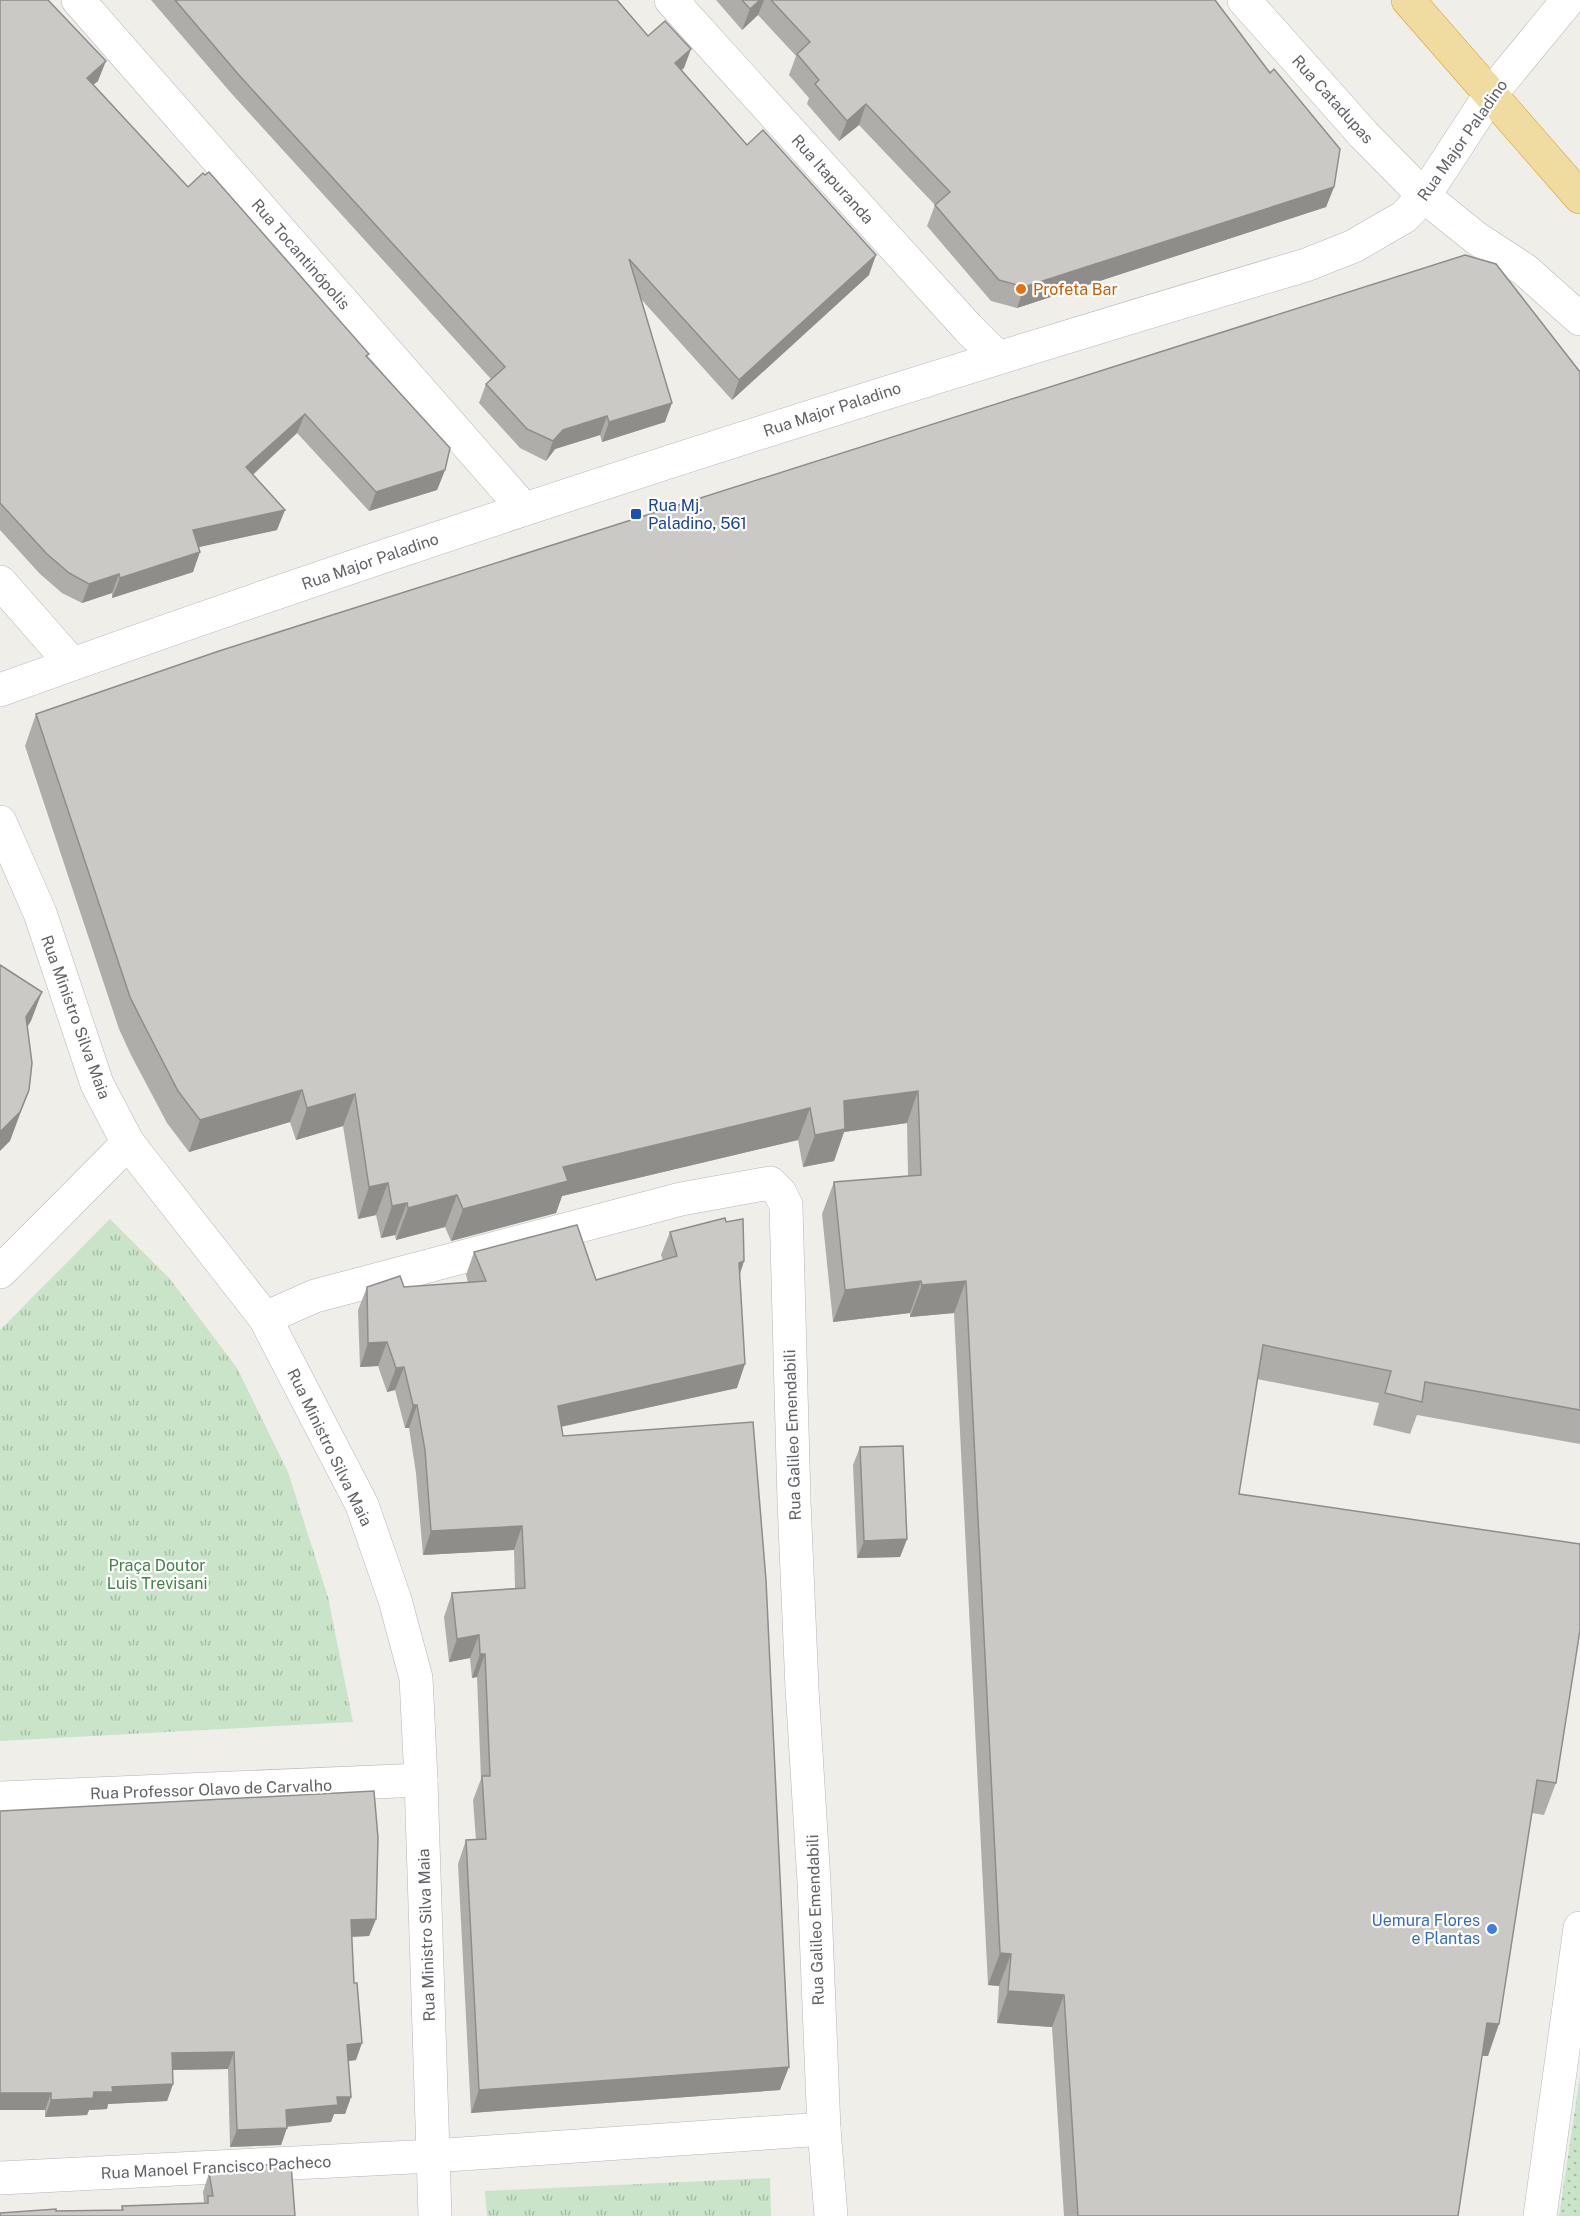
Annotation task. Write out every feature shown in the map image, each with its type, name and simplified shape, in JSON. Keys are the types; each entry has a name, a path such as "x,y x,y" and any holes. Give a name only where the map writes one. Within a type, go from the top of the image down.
{"highway":[{"path":"1408,0 1580,197"}],"street":[{"name":"Rua Tocantinópolis","path":"78,0 524,508"},
{"name":"Rua Itapuranda","path":"671,0 968,328 996,356"},
{"name":"Rua Catadupas","path":"1244,0 1364,135 1424,196 1476,238 1525,270 1580,319"},
{"name":"Rua Major Paladino","path":"0,690 524,508 996,356 1306,265 1354,246 1404,217 1424,196 1490,95 1568,0"},
{"path":"0,582 72,664"},
{"name":"Rua Ministro Silva Maia","path":"0,822 40,913 97,1084 128,1143 265,1318 362,1505 395,1600 416,1678 435,2216"},
{"path":"0,1272 128,1143"},
{"name":"Rua Galileo Emendabili","path":"265,1318 315,1296 692,1196 770,1183 780,1193 786,1205 795,1525 814,1882 824,2129 831,2216"},
{"name":"Rua Professor Olavo de Carvalho","path":"0,1798 421,1780"},
{"path":"1540,2216 1580,1928"},
{"name":"Rua Manoel Francisco Pacheco","path":"0,2178 432,2156 824,2129"}],"green space":[{"name":"Praça Doutor Luis Trevisani","path":"110,1219 170,1279 237,1368 288,1472 328,1597 353,1722 0,1741 0,1330"},
{"path":"1580,2075 1580,2216 1559,2216"},
{"path":"770,2178 771,2216 487,2216 485,2191"}],"building":[{"path":"0,0 48,0 106,61 87,78 188,187 203,173 205,175 209,172 369,354 366,356 450,448 445,470 376,492 305,414 246,467 285,510 193,530 200,552 120,578 119,574 89,584 69,573 47,554 0,503"},
{"path":"175,0 617,0 648,36 665,21 691,49 675,63 747,145 763,130 876,255 739,380 629,259 672,403 609,422 607,416 563,430 553,441 527,429 486,384 505,367 238,74"},
{"path":"742,0 760,0 750,9"},
{"path":"771,0 1215,0 1270,73 1274,69 1340,149 1334,187 1024,287 999,280 935,205 950,192 866,104 847,121 815,84 819,80 797,54 810,42"},
{"path":"1465,255 1496,264 1580,372 1580,1410 1425,1382 1422,1402 1385,1393 1391,1371 1263,1345 1239,1494 1580,1544 1580,1630 1556,1783 1537,1780 1499,2024 1487,2023 1458,2216 1078,2216 1064,1995 1008,1991 1011,1954 1000,1953 966,1281 922,1285 921,1281 845,1290 834,1182 921,1175 918,1091 844,1101 845,1129 815,1135 810,1108 563,1167 568,1181 463,1209 457,1195 408,1208 407,1203 392,1206 388,1183 369,1187 355,1094 307,1108 302,1090 200,1120 178,1091 130,997 36,714 219,651"},
{"path":"0,965 42,992 26,1017 32,1063 29,1090 20,1112 0,1132"},
{"path":"725,1218 726,1222 743,1219 744,1261 739,1263 745,1364 558,1406 563,1436 753,1422 766,1580 789,2067 479,2090 466,1840 486,1839 482,1776 490,1776 485,1654 480,1654 479,1635 457,1639 452,1593 525,1588 522,1526 431,1531 425,1450 417,1405 413,1405 404,1367 396,1368 387,1342 368,1343 367,1287 400,1276 404,1287 486,1281 474,1252 577,1225 596,1280 677,1256 670,1232"},
{"path":"903,1446 907,1539 864,1541 860,1447"},
{"path":"374,1791 378,1838 376,1919 351,1920 354,1983 357,1983 362,2043 347,2045 351,2097 337,2097 338,2105 286,2110 287,2128 237,2130 234,2052 172,2053 173,2084 112,2087 113,2092 94,2092 93,2098 51,2100 51,2093 0,2093 0,1811"},
{"path":"291,2164 295,2216 0,2216 0,2213 56,2209 56,2211 123,2210 122,2206 208,2203 208,2196 213,2196 209,2173 236,2173 236,2166"}],"place":[{"name":"Profeta Bar","path":"1021,289"},
{"name":"Rua Mj. Paladino, 561","path":"636,514"},
{"name":"Uemura Flores e Plantas","path":"1492,1929"}]}
